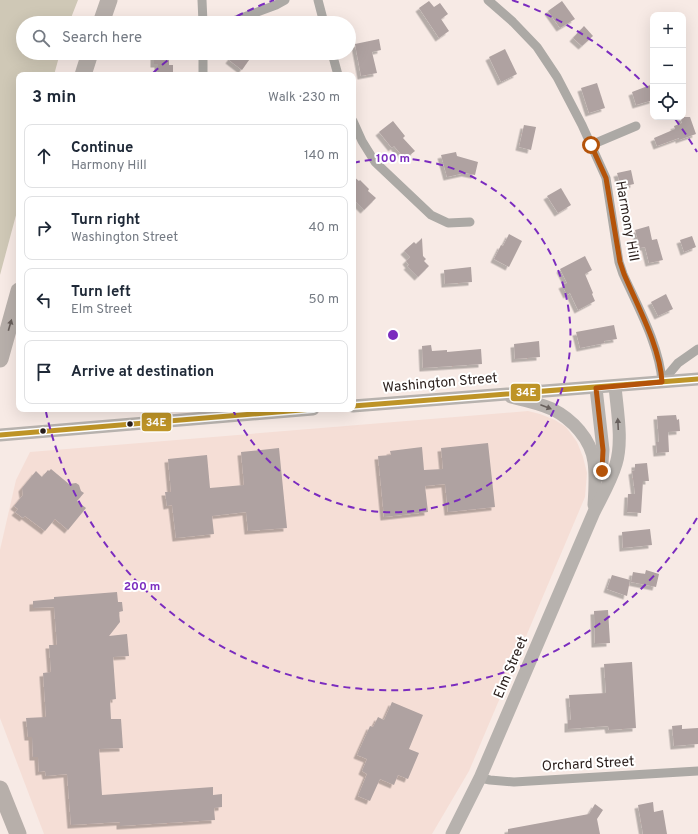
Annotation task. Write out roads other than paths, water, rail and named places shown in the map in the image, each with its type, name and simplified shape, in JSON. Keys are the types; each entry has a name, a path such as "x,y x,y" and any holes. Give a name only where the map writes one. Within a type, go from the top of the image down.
{"highway":[{"path":"103,16 109,0"},
{"path":"84,72 88,60"},
{"path":"0,359 16,303"},
{"path":"0,789 18,834"}],"main road":[{"name":"Washington Street","path":"356,406 698,379"},
{"name":"Elm Street","path":"452,834 480,778 594,512 613,474 617,462 619,442 615,386"},
{"name":"Elm Street","path":"594,512 602,471 603,455 596,388"},
{"path":"495,394 534,403 552,409 570,421 579,430 586,440 594,460 594,512"},
{"path":"0,435 277,412"}],"street":[{"path":"202,0 203,16"},
{"path":"247,16 285,0"},
{"path":"318,0 322,16"},
{"name":"Harmony Hill","path":"488,0 513,22 537,47 557,78 582,125 606,178 620,262 657,351 662,369 662,382"},
{"path":"203,60 203,72"},
{"path":"334,60 337,72"},
{"path":"591,145 636,126"},
{"path":"356,128 362,141 375,162 431,215 448,223 470,222"},
{"path":"662,382 678,363 698,349"},
{"name":"Orchard Street","path":"480,778 514,782 698,771"}]}
